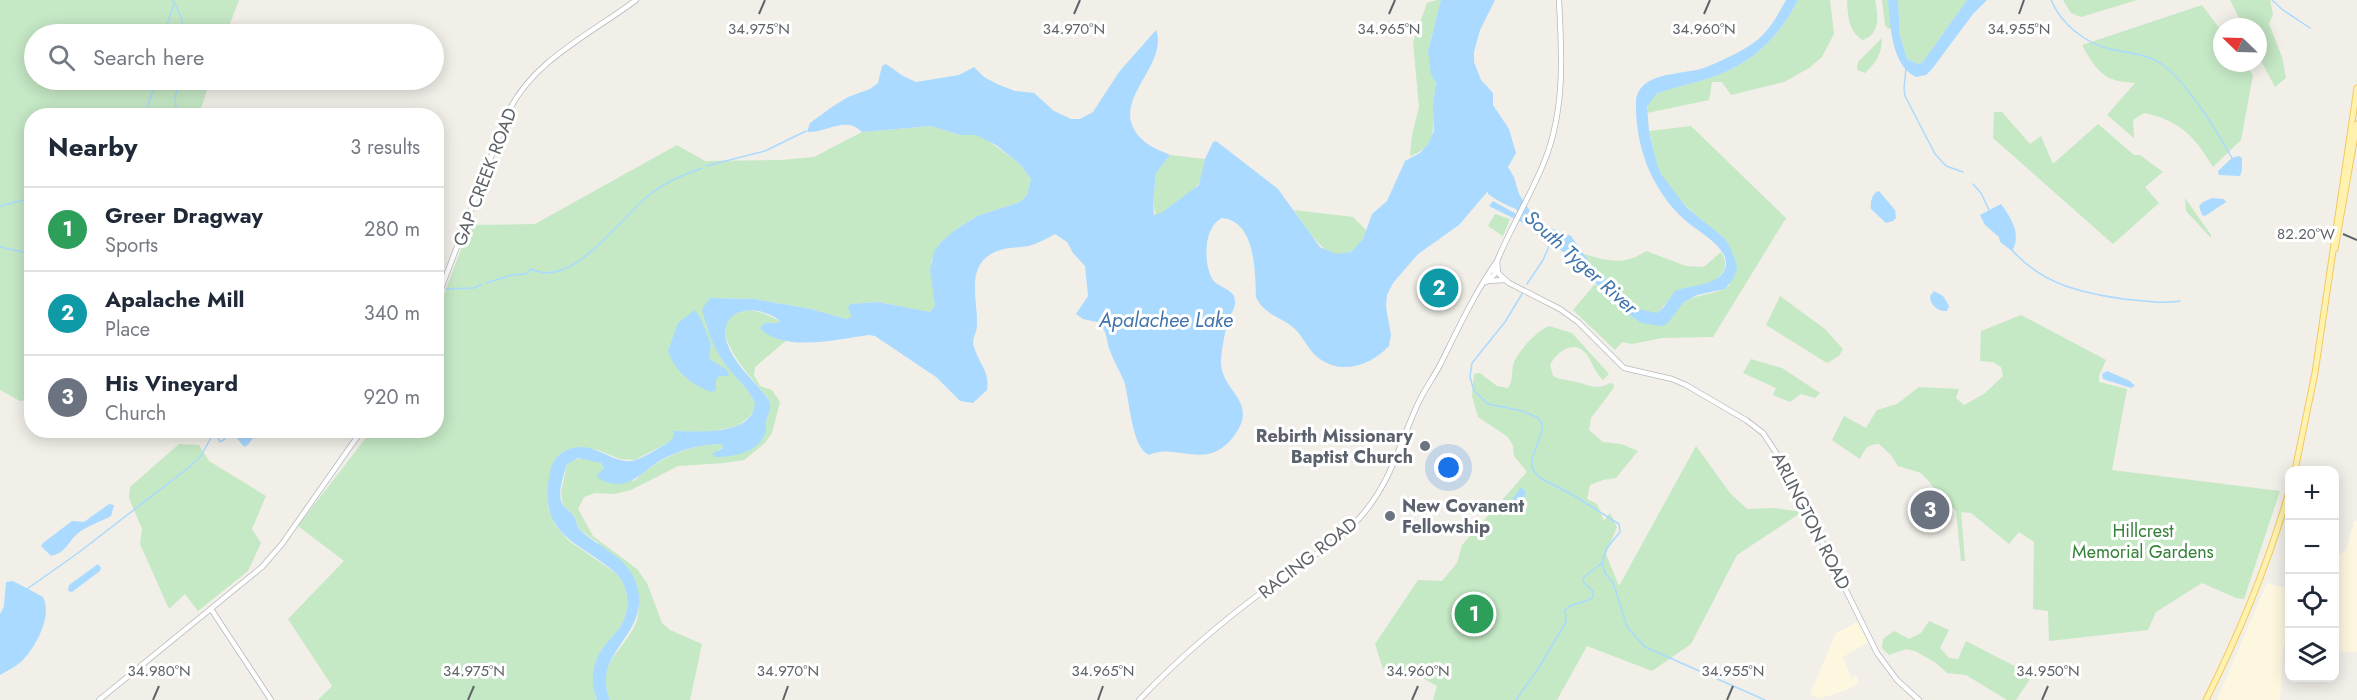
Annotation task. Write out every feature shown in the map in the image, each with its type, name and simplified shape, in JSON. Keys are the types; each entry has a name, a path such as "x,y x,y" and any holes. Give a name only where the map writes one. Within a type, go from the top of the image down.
{"main road":[{"path":"2296,466 2315,373 2357,88"},
{"path":"2348,159 2357,124"},
{"path":"2206,700 2235,642 2250,605 2268,558 2285,501"}],"street":[{"name":"GAP CREEK ROAD","path":"444,281 507,116 516,99 529,81 546,64 636,0"},
{"path":"1488,274 1497,268 1549,150 1558,115 1561,74 1559,0"},
{"name":"RACING ROAD","path":"1139,700 1223,625 1338,538 1362,516 1386,483 1416,408 1481,285 1488,274 1497,268"},
{"name":"RACING ROAD","path":"1481,285 1497,268"},
{"name":"ARLINGTON ROAD","path":"1497,268 1505,280 1573,318 1624,368 1672,379 1686,385 1746,420 1763,434 1783,463 1877,653 1897,680 1919,700"},
{"path":"1487,281 1505,280"},
{"path":"99,700 270,559 357,438"},
{"path":"211,609 271,700"}],"shaded area":[{"path":"2354,521 2357,521 2357,652 2339,651 2339,554 2346,551"},
{"path":"2267,583 2285,588 2285,643 2280,700 2217,700"},
{"path":"1858,622 1868,642 1843,657 1851,678 1856,676 1859,682 1849,689 1819,699 1810,694 1836,633"}],"green space":[{"path":"0,0 239,0 230,24 24,24 24,90 207,90 201,108 24,108 24,400 20,401 0,390"},
{"path":"1441,0 1429,48 1436,84 1432,133 1426,146 1420,152 1410,156 1412,135 1419,107 1413,42 1427,3"},
{"path":"1798,0 1830,0 1834,34 1822,57 1809,68 1784,82 1731,95 1722,82 1712,82 1709,100 1647,113 1648,102 1655,94 1718,75 1755,55 1775,35"},
{"path":"1847,0 1875,0 1877,23 1873,33 1863,40 1854,32 1850,23"},
{"path":"1882,0 1888,0 1892,28 1888,29 1885,25"},
{"path":"1898,0 1967,0 1922,63 1918,64 1907,59 1900,35"},
{"path":"2063,0 2137,0 2081,17 2071,13"},
{"path":"2230,0 2270,0 2273,14 2269,24 2282,57 2286,78 2275,87 2267,72 2267,18 2239,18"},
{"path":"2202,5 2213,20 2213,72 2251,72 2253,75 2241,140 2213,167 2193,138 2168,120 2144,113 2133,120 2134,138 2107,115 2135,83 2117,81 2104,75 2095,66 2082,45"},
{"path":"1882,38 1880,53 1872,66 1865,73 1857,70 1858,62"},
{"path":"1994,112 2002,112 2030,144 2041,136 2053,164 2098,124 2134,155 2140,155 2163,172 2145,187 2159,203 2113,244 1993,138"},
{"path":"931,126 960,135 976,135 986,139 1020,164 1031,179 1027,195 1020,202 977,216 940,243 931,261 935,306 933,311 927,312 879,302 850,304 852,317 846,319 811,309 754,299 711,298 706,326 722,360 751,394 755,409 748,418 737,426 710,432 674,431 674,438 669,442 635,460 620,459 598,450 578,447 563,452 554,461 548,507 555,525 569,541 617,574 627,595 627,610 622,624 601,650 595,663 593,679 597,700 318,700 332,686 288,619 344,561 298,526 366,438 444,438 444,294 470,225 535,224 677,145 705,161 781,160 814,157 862,132"},
{"path":"1691,126 1786,218 1713,337 1662,338 1632,344 1622,342 1615,350 1573,310 1595,284 1621,309 1641,323 1676,312 1687,300 1716,292 1730,285 1724,238 1686,207 1670,188 1658,167 1649,131"},
{"path":"1170,155 1205,159 1202,175 1192,191 1156,216 1153,203 1156,173"},
{"path":"2185,198 2211,235 2211,238 2186,211"},
{"path":"1294,210 1353,217 1367,231 1357,246 1347,254 1337,255 1319,243"},
{"path":"1495,214 1510,219 1503,236 1488,226"},
{"path":"1646,251 1686,266 1704,267 1721,252 1725,263 1723,271 1717,278 1675,297 1655,313 1640,310 1624,299 1583,254 1616,261 1630,259"},
{"path":"1780,296 1825,329 1843,349 1839,356 1827,363 1766,325"},
{"path":"749,310 763,313 780,321 765,323 779,339 787,340 755,367 754,375 760,386 772,390 780,402 772,433 765,443 744,460 678,466 631,490 614,494 595,493 584,497 578,509 593,536 637,569 647,583 662,623 670,630 702,644 690,700 610,700 606,687 608,667 631,633 638,618 638,590 635,580 597,542 580,530 574,516 563,505 561,493 567,464 576,459 590,459 604,465 603,470 634,481 663,460 686,450 722,444 723,448 717,450 743,450 756,445 764,432 770,403 741,365 726,337 726,325 733,316"},
{"name":"Hillcrest Memorial Gardens","path":"2021,315 2106,360 2099,376 2099,382 2127,389 2112,470 2280,491 2244,599 2236,598 2202,583 2156,612 2148,630 2049,641 2048,611 2033,609 2034,542 2019,532 2009,544 1971,513 1961,512 1965,561 1961,561 1956,511 1921,473 1898,466 1891,455 1879,444 1867,448 1860,459 1832,440 1844,416 1866,428 1877,410 1897,404 1919,387 1959,389 1956,398 1964,405 1984,394 2003,376 2001,367 1993,362 1980,361 1981,331"},
{"path":"1549,326 1572,333 1609,374 1603,380 1587,355 1577,347 1572,347 1562,351 1553,360 1550,365 1553,376 1596,387 1614,384 1613,389 1591,418 1589,430 1603,442 1621,444 1638,451 1616,478 1590,485 1587,499 1597,504 1604,521 1610,513 1617,527 1606,554 1619,586 1696,446 1730,493 1747,509 1774,508 1802,512 1737,555 1691,644 1652,671 1587,646 1557,700 1433,700 1437,686 1412,672 1383,669 1375,644 1418,580 1442,581 1457,563 1462,545 1527,472 1514,456 1513,446 1508,437 1478,417 1472,396 1474,374 1480,373 1497,386 1508,388 1518,355 1525,345"},
{"path":"1751,359 1782,368 1820,393 1815,398 1801,394 1790,402 1773,395 1776,388 1743,373"},
{"path":"179,444 199,445 209,461 266,496 252,529 261,543 248,571 198,611 185,594 169,609 140,544 142,529 129,498 130,487"},
{"path":"1929,621 1949,630 1940,648 1949,658 1958,659 1966,641 2030,674 2030,679 2016,700 2007,700 1966,675 1947,673 1936,663 1915,651 1906,649 1889,655 1882,648 1883,639 1894,631 1909,639 1921,633"}],"water":[{"name":"Apalachee Lake","path":"1441,0 1495,0 1480,30 1474,52 1474,62 1481,80 1493,93 1493,105 1509,129 1516,153 1508,167 1519,194 1534,217 1543,225 1571,236 1590,263 1630,304 1638,309 1657,313 1675,291 1715,280 1724,271 1726,263 1714,242 1673,208 1650,173 1638,132 1636,102 1639,92 1653,79 1704,68 1744,49 1766,31 1786,0 1798,0 1775,35 1755,55 1710,78 1656,94 1647,107 1649,131 1661,174 1686,207 1724,238 1729,245 1737,269 1725,289 1697,295 1684,302 1667,324 1661,326 1641,323 1621,309 1567,254 1540,238 1529,226 1489,206 1493,201 1520,216 1516,209 1488,194 1488,191 1459,225 1418,254 1393,283 1387,295 1386,307 1391,335 1389,346 1364,363 1344,367 1334,366 1315,355 1295,329 1268,312 1259,303 1256,297 1254,262 1247,238 1242,228 1233,221 1222,218 1211,229 1206,256 1213,280 1230,291 1235,301 1222,348 1221,362 1226,381 1237,396 1243,412 1242,422 1229,442 1212,453 1203,455 1158,452 1149,455 1138,443 1124,381 1110,351 1105,332 1097,322 1083,319 1076,314 1088,296 1085,266 1067,242 1055,234 1029,246 997,251 984,259 979,267 975,285 977,325 973,344 988,383 987,390 973,403 960,401 936,377 875,336 812,342 783,340 770,336 760,328 765,323 780,321 771,315 751,311 733,315 725,331 730,351 770,403 765,433 757,445 737,455 722,457 715,457 712,454 723,448 722,444 687,449 658,462 634,479 618,484 597,477 604,468 601,463 578,458 567,464 560,491 563,505 573,515 581,531 611,553 631,572 639,599 637,614 631,629 614,654 608,668 606,683 610,700 597,700 593,679 595,663 601,650 622,624 627,610 627,595 617,574 575,544 555,524 550,511 548,494 551,467 560,454 569,449 586,447 619,460 632,461 669,442 673,438 674,431 722,430 745,422 752,414 755,403 747,389 724,363 712,341 702,309 710,298 754,299 811,309 846,319 852,317 848,308 850,304 878,302 930,312 935,306 930,270 934,252 940,243 977,216 1020,202 1027,195 1031,179 1020,164 996,145 976,135 960,135 931,126 862,132 856,127 842,125 807,132 810,123 848,97 870,89 878,83 882,66 886,64 916,82 959,75 974,67 984,77 997,84 1015,91 1034,93 1054,111 1071,119 1080,119 1093,112 1119,72 1156,30 1158,44 1154,58 1133,100 1130,114 1133,128 1145,142 1170,155 1156,173 1154,215 1161,213 1199,185 1205,159 1213,142 1216,141 1278,189 1320,247 1336,254 1351,252 1363,239 1372,214 1387,201 1405,161 1420,153 1428,144 1434,131 1433,104 1436,83 1431,74 1428,51"},
{"path":"1888,0 1898,0 1900,35 1907,59 1918,64 1922,63 1967,0 1987,0 1973,14 1932,69 1926,75 1916,77 1901,64 1893,43"},
{"path":"2239,156 2242,158 2240,176 2219,175 2218,171 2232,158"},
{"path":"1879,191 1895,210 1896,218 1893,221 1886,223 1871,209 1872,198"},
{"path":"2212,198 2224,199 2226,202 2205,216 2202,215 2199,206"},
{"path":"2001,204 2016,232 2012,251 2000,242 1999,237 1985,225 1980,215"},
{"path":"1934,291 1943,296 1949,306 1947,311 1933,305 1930,296"},
{"path":"695,310 711,345 709,359 726,369 729,374 719,376 716,380 716,390 712,392 685,377 675,365 668,351 678,323"},
{"path":"2107,371 2130,381 2135,386 2131,388 2103,379 2102,374"},
{"path":"237,438 253,438 248,445 244,447"},
{"path":"1521,487 1525,491 1525,497 1519,503 1512,505 1512,500"},
{"path":"109,504 114,505 111,516 80,532 60,553 51,556 41,546 72,521 84,522"},
{"path":"98,564 100,571 72,592 68,591 69,585"},
{"path":"13,581 43,597 46,614 37,641 26,656 19,664 0,675 0,614 4,606 6,582"}],"waterway":[{"path":"167,24 173,0"},
{"path":"2051,0 2067,24 2083,37 2110,49 2151,58 2163,65 2182,83 2201,108 2232,158"},
{"path":"2272,0 2310,28"},
{"path":"175,4 182,24"},
{"path":"1906,68 1905,96 1935,154 1946,166 1963,172"},
{"path":"147,108 153,90"},
{"path":"176,108 177,90"},
{"path":"706,166 765,151 806,131"},
{"path":"486,283 512,275 526,274 531,269 547,273 563,270 595,249 655,190 674,179 702,168"},
{"path":"1973,184 1981,193 1990,212"},
{"path":"0,206 24,200"},
{"name":"South Tyger River","path":"1527,284 1543,260 1550,244"},
{"path":"0,247 24,252"},
{"path":"2012,250 2024,262 2049,279 2078,290 2124,299 2180,301"},
{"path":"446,289 474,288 482,284"},
{"path":"1516,700 1566,622 1565,610 1593,597 1593,591 1584,583 1583,578 1602,563 1607,548 1620,532 1619,524 1535,473 1532,468 1532,459 1542,431 1542,424 1538,418 1523,411 1488,404 1474,391 1470,377 1472,363 1505,322 1522,294"},
{"path":"27,589 78,553 188,468 201,456 211,438"},
{"path":"218,438 220,442 225,439"},
{"path":"1602,563 1605,573 1613,582 1627,627 1645,647 1765,700"}],"place":[{"name":"Apalache Mill","path":"1439,288"},
{"name":"Rebirth Missionary Baptist Church","path":"1425,446"},
{"name":"His Vineyard","path":"1930,510"},
{"name":"New Covanent Fellowship","path":"1390,516"},
{"name":"Greer Dragway","path":"1474,614"}]}
